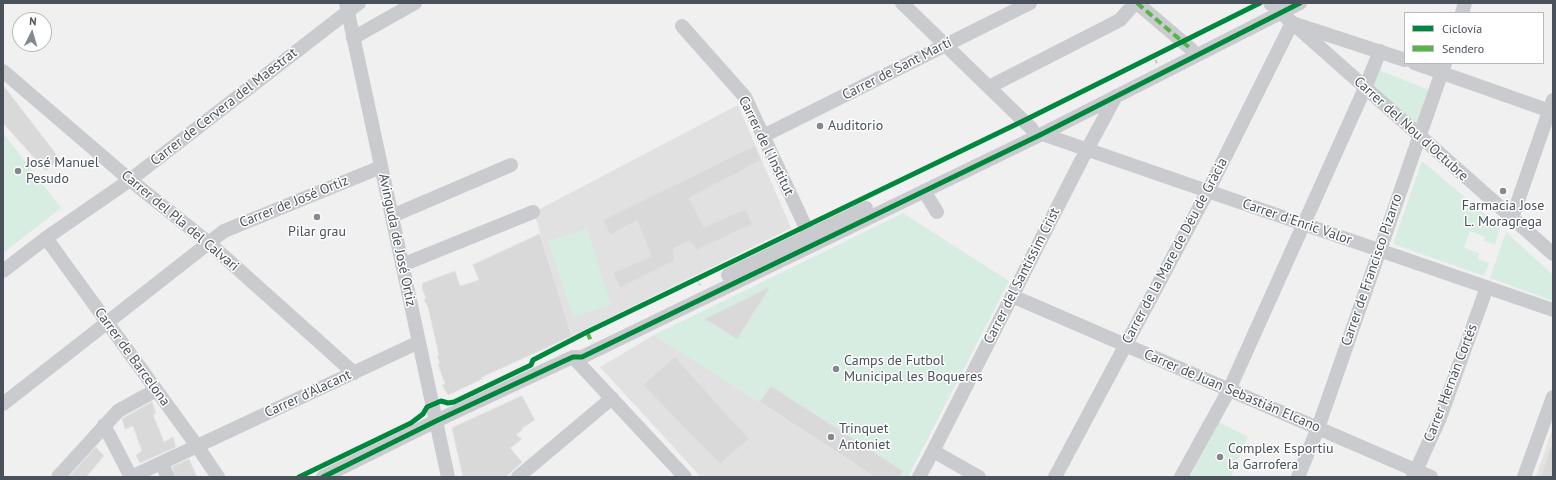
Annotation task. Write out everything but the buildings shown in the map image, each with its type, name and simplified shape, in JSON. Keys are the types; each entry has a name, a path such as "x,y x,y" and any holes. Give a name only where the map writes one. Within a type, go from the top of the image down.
{"street":[{"path":"353,38 415,3"},
{"path":"902,3 1037,131"},
{"name":"Carrer de Sant Martí","path":"763,136 1030,3"},
{"path":"989,87 1120,20 1136,3 1191,49"},
{"path":"812,240 924,191 1191,49 1277,6 1300,3"},
{"name":"Avinguda de José Ortiz","path":"351,6 353,38 448,477"},
{"name":"Carrer de Cervera del Maestrat","path":"3,272 46,238 130,180 351,6"},
{"path":"323,477 573,356 579,349 812,240 1037,131 1116,96 1277,6"},
{"name":"Carrer del Nou d'Octubre","path":"1277,6 1292,23 1553,254"},
{"path":"1292,23 1404,60"},
{"name":"Carrer de la Mare de Déu de Gràcia","path":"1055,477 1208,191 1292,23"},
{"name":"Carrer de l'Institut","path":"682,26 745,98 812,240"},
{"path":"1181,477 1229,390 1365,88 1380,51"},
{"path":"1420,64 1443,68 1552,108 1512,218"},
{"name":"Carrer de Francisco Pizarro","path":"1298,477 1318,428 1443,68"},
{"name":"Carrer del Pla del Calvari","path":"3,71 130,180 209,242 354,372"},
{"name":"Carrer del Santíssim Crist","path":"918,477 933,451 1087,149 1116,96"},
{"name":"Carrer d'Enric Valor","path":"1037,131 1553,310"},
{"path":"392,216 510,165"},
{"name":"Carrer de José Ortiz","path":"3,404 224,231 381,167"},
{"path":"924,191 937,212"},
{"path":"402,265 533,212"},
{"name":"Carrer de Barcelona","path":"46,238 218,477"},
{"name":"Carrer Hernán Cortés","path":"1415,474 1440,418 1487,287"},
{"name":"Carrer de Juan Sebastián Elcano","path":"1012,296 1318,428 1415,474 1431,477"},
{"name":"Carrer d'Alacant","path":"131,477 419,342"},
{"path":"573,356 680,475"},
{"path":"58,477 118,411 156,390"},
{"path":"1524,477 1550,418 1553,397"},
{"path":"518,477 612,398"},
{"path":"104,425 131,477"},
{"path":"933,451 979,477"},
{"path":"161,463 168,477"}],"path":[{"path":"1146,60 1159,53"},
{"path":"690,283 704,276"}],"shaded area":[{"path":"738,105 791,228 572,336 534,212"},
{"path":"654,335 875,477 701,477 600,367"},
{"path":"1553,427 1553,477 1536,477"}],"green space":[{"path":"1379,70 1429,90 1416,128 1373,87"},
{"name":"José Manuel Pesudo","path":"3,133 61,208 3,253"},
{"path":"1422,161 1500,227 1495,245 1484,241 1485,237 1470,231 1464,248 1479,253 1478,259 1489,263 1484,276 1393,244"},
{"name":"Camps de Futbol Municipal les Boqueres","path":"903,213 1009,281 908,477 875,477 654,335"},
{"path":"587,229 611,305 573,317 548,241"},
{"path":"1506,232 1553,275 1553,301 1490,278"},
{"name":"Complex Esportiu la Garrofera","path":"1219,422 1248,437 1231,477 1190,477"}],"marked path":[{"path":"1137,3 1191,49"},
{"path":"587,332 592,343"}],"cycle path":[{"path":"299,477 411,423 423,414 427,407 441,401 448,403 454,402 531,365 533,360 587,332 1023,121 1260,3"},
{"path":"323,477 436,421 562,362 573,357 582,357 1042,134 1300,3"}],"place":[{"name":"Auditorio","path":"820,126"},
{"name":"José Manuel Pesudo","path":"18,171"},
{"name":"Farmacia Jose L. Moragrega","path":"1503,191"},
{"name":"Pilar grau","path":"317,217"},
{"name":"Camps de Futbol Municipal les Boqueres","path":"836,369"},
{"name":"Trinquet Antoniet","path":"831,437"},
{"name":"Complex Esportiu la Garrofera","path":"1220,457"}]}
